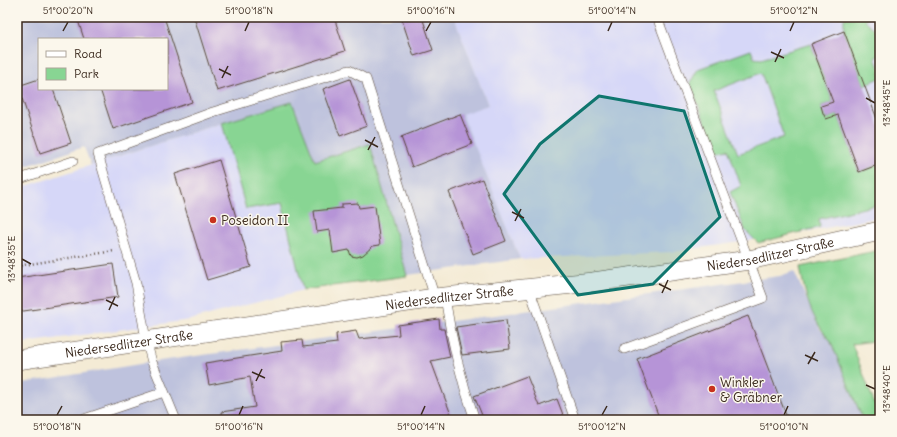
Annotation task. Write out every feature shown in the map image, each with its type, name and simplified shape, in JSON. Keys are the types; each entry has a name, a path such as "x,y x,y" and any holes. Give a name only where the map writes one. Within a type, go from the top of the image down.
{"street":[{"name":"Niedersedlitzer Straße","path":"17,360 440,297 593,282 749,260 880,231"}],"lane":[{"path":"624,349 763,298 657,17"},
{"path":"176,420 152,362 146,340 136,283 98,154 213,112 349,70 366,79 448,319 464,387 475,420"},
{"path":"17,180 73,161"},
{"path":"529,288 575,420"},
{"path":"81,420 164,392"}],"path":[{"path":"17,266 126,249"}],"highlighted area":[{"path":"599,96 684,111 720,217 653,284 578,295 504,194 540,144"}],"shaded area":[{"path":"17,17 454,17 488,105 462,114 520,259 303,290 282,203 246,209 222,123 91,165 84,147 17,169"},
{"path":"454,17 880,17 880,217 806,232 672,252 520,259 461,113 488,105"},
{"path":"222,123 246,209 282,202 303,290 190,320 17,344 17,189"},
{"path":"794,271 820,329 830,340 863,420 17,420 17,384 152,362 780,276"}],"green space":[{"path":"868,17 865,20 880,34 880,54 875,58 880,70 880,78 864,85 844,31 844,18"},
{"path":"811,44 833,102 821,106 826,119 838,115 859,172 880,164 880,204 819,219 820,227 758,243 745,230 730,192 741,186 728,149 716,152 690,83 698,69 751,50 754,58 761,59","holes":["761,73 784,137 738,154 714,91"]},
{"path":"292,102 315,161 370,144 407,276 303,290 282,203 246,209 222,123"},
{"path":"880,250 880,340 852,344 880,418 880,420 863,420 830,340 823,332 813,315 804,287 800,267"}],"building":[{"path":"77,17 164,17 192,102 113,129 100,90 168,90 168,38 84,38"},
{"path":"194,17 334,17 345,51 217,91"},
{"path":"401,17 422,17 433,50 414,56"},
{"path":"844,31 880,127 880,164 859,172 838,115 826,119 823,113 821,106 833,102 811,44"},
{"path":"38,79 38,90 53,90 71,143 40,153 18,86"},
{"path":"350,79 367,126 340,136 323,89"},
{"path":"460,114 472,144 412,167 401,137"},
{"name":"Poseidon II","path":"219,160 251,267 207,280 175,174"},
{"path":"482,179 506,241 473,254 449,192"},
{"path":"358,203 359,208 375,206 380,245 373,246 363,255 357,257 351,256 349,250 333,253 330,230 317,232 314,211 342,208 342,204"},
{"path":"113,264 118,297 17,312 17,278"},
{"name":"Winkler & Gräbner","path":"748,316 788,420 660,420 637,359"},
{"path":"439,319 440,329 444,329 450,357 431,361 453,420 222,420 221,412 255,407 250,377 209,385 205,363 282,351 281,342 302,340 303,347 337,343 336,334 356,331 359,339 399,335 398,325"},
{"path":"506,320 510,349 462,355 456,327"},
{"path":"527,376 539,406 557,399 565,420 484,420 474,396"}],"place":[{"name":"Poseidon II","path":"213,220"},
{"name":"Winkler & Gräbner","path":"712,389"}]}
